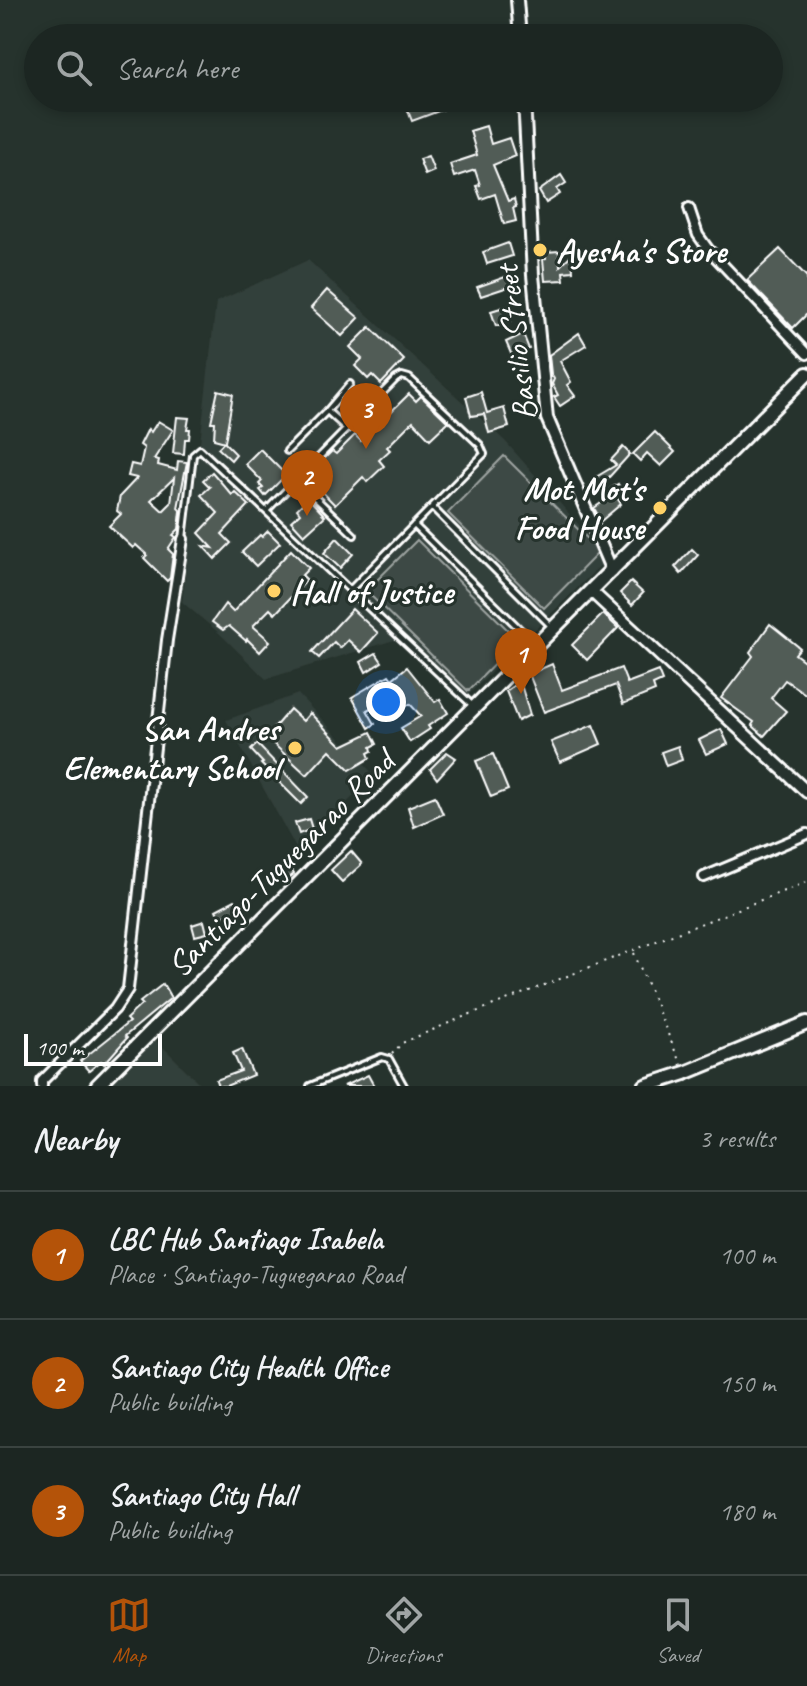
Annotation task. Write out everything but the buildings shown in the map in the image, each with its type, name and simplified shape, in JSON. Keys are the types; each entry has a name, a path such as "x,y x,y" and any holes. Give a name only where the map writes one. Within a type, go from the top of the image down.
{"main road":[{"name":"Santiago-Tuguegarao Road","path":"97,1086 807,374"},
{"path":"645,1086 807,1023"}],"street":[{"path":"517,0 519,24"},
{"name":"Basilio Street","path":"525,112 533,275 547,418 612,571"},
{"path":"689,208 698,235 708,249 807,354"},
{"path":"42,1086 42,1081 115,1009 128,989 167,640 183,539"},
{"path":"591,591 807,792"},
{"path":"704,877 807,834"}],"lane":[{"path":"267,510 396,379 402,376 409,378 480,445 484,454 351,589"},
{"path":"287,451 350,384"},
{"path":"327,411 347,429"},
{"path":"183,539 193,455 198,449 205,451 474,707"},
{"path":"297,480 354,535"},
{"path":"432,507 554,629"},
{"path":"414,525 537,646"},
{"path":"310,1086 382,1057 389,1059 404,1086"}],"path":[{"path":"389,1059 402,1043 807,882"},
{"path":"633,950 685,1073"}],"shaded area":[{"path":"308,260 505,441 602,551 602,564 464,699 401,638 266,679 182,602 216,302"},
{"path":"504,456 600,551 544,608 448,513"},
{"path":"417,540 518,640 468,691 366,591"},
{"name":"San Andres Elementary School","path":"298,694 375,776 297,850 226,720"},
{"path":"155,1039 202,1086 108,1086"}],"place":[{"name":"Ayesha's Store","path":"540,250"},
{"name":"Santiago City Hall","path":"366,449"},
{"name":"Mot Mot's Food House","path":"660,508"},
{"name":"Santiago City Health Office","path":"307,516"},
{"name":"Hall of Justice","path":"274,591"},
{"name":"LBC Hub Santiago Isabela","path":"521,694"},
{"name":"San Andres Elementary School","path":"295,748"}]}
